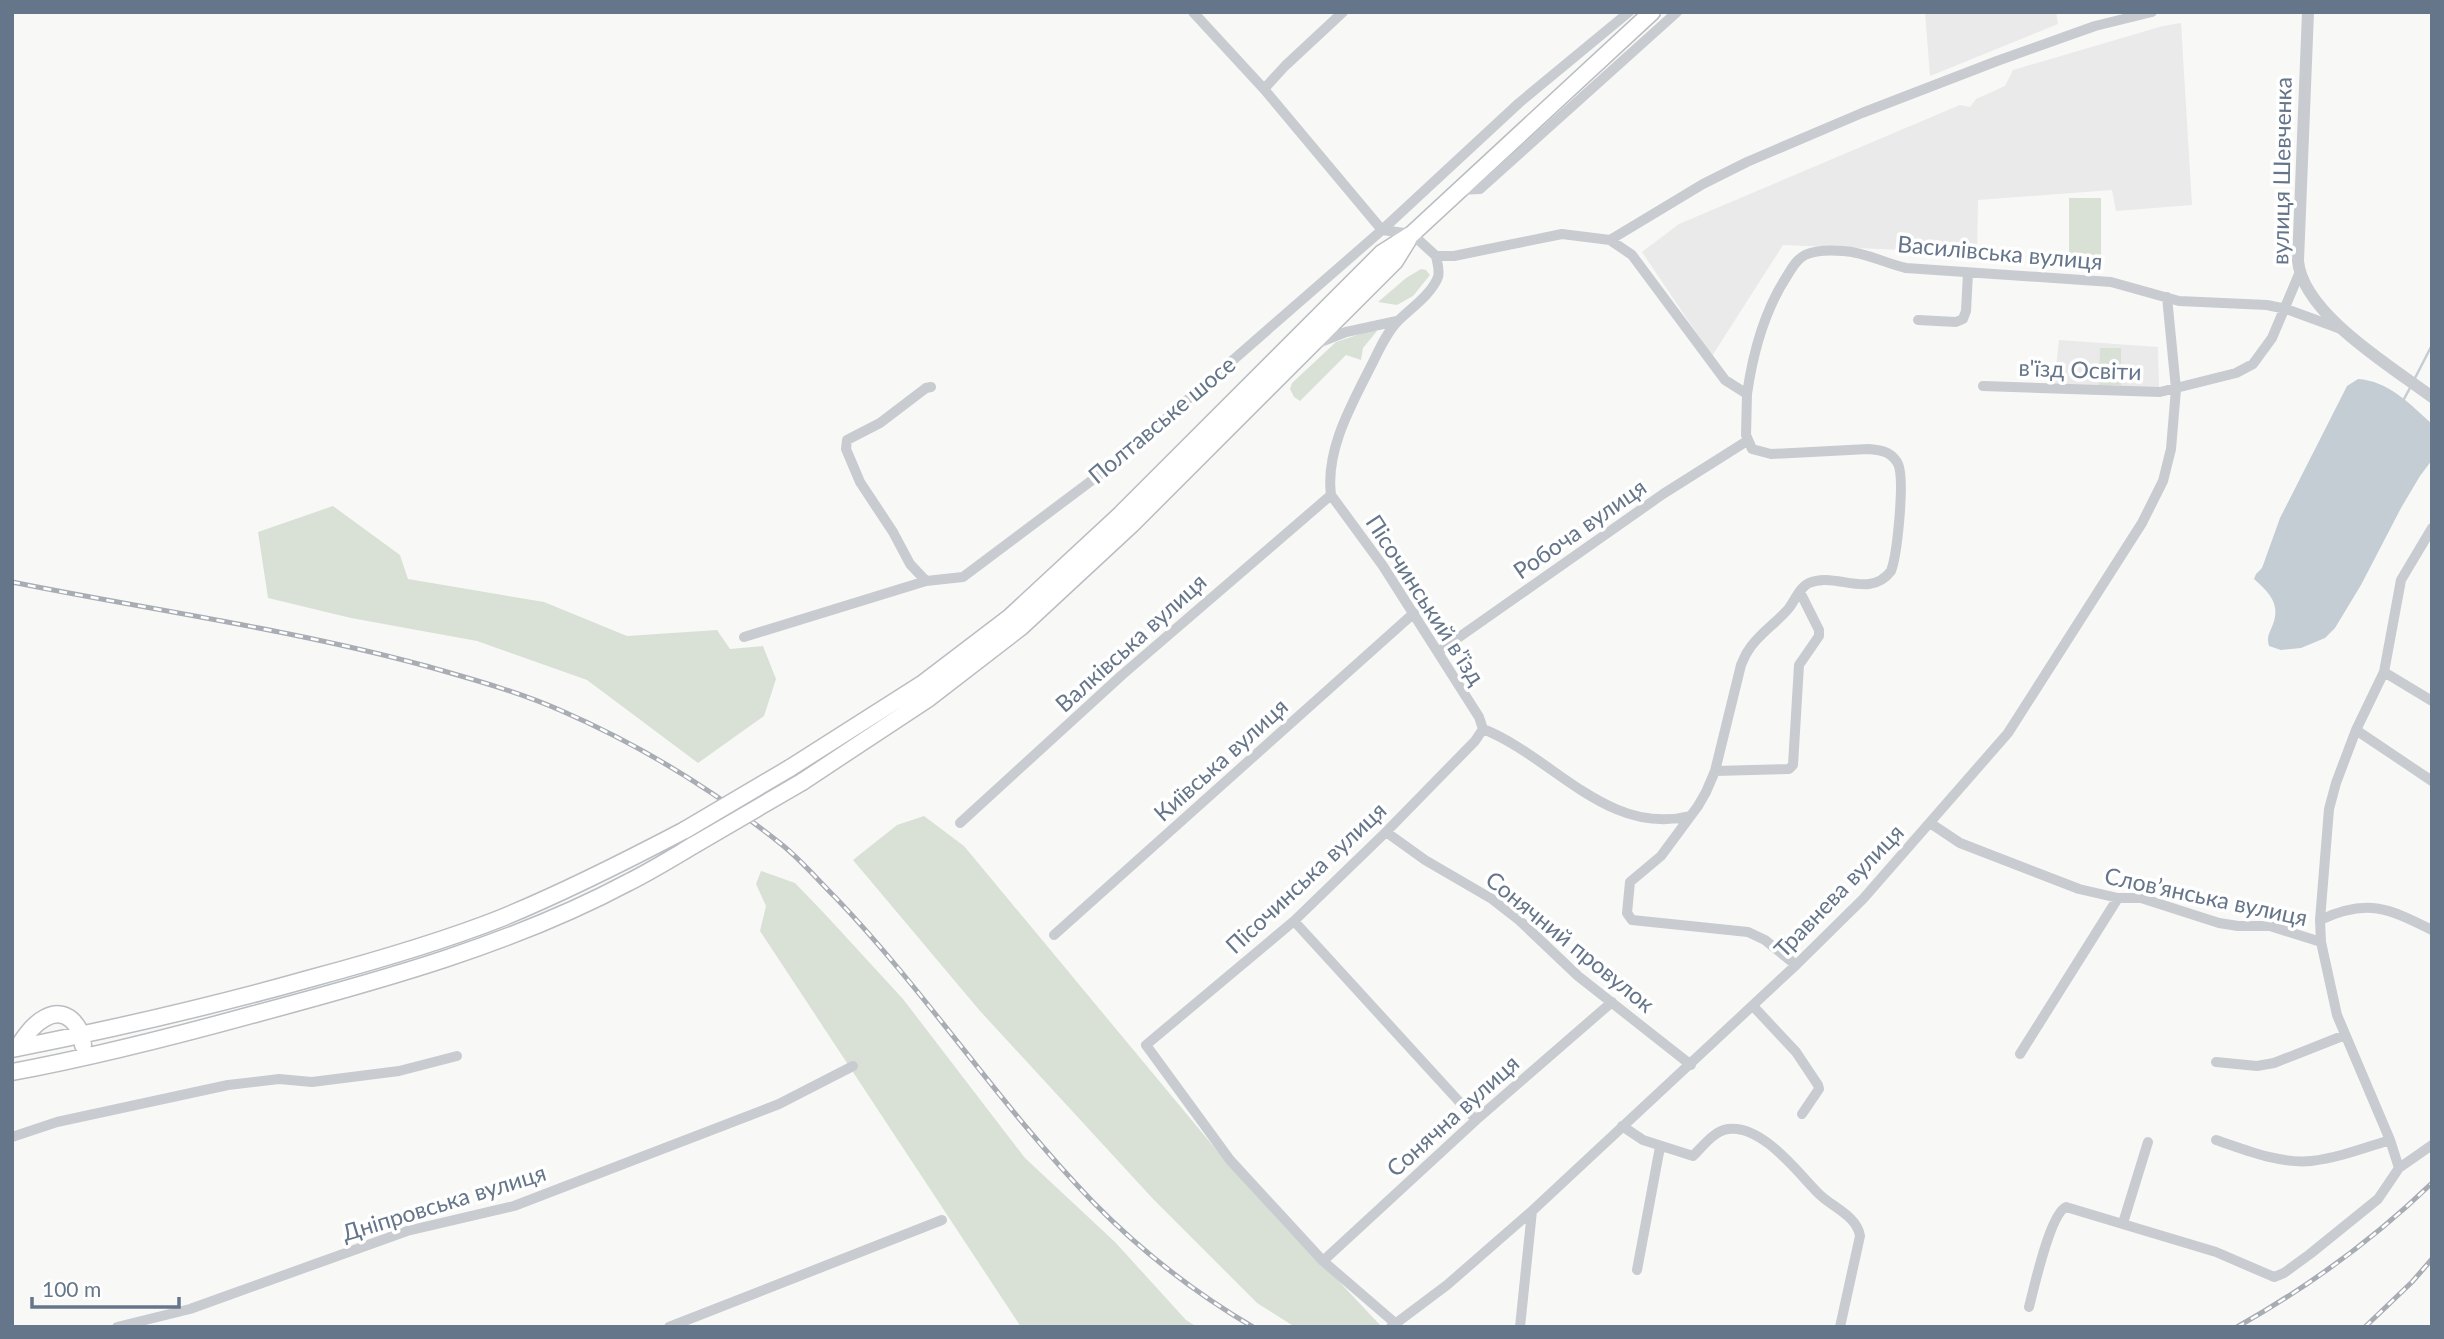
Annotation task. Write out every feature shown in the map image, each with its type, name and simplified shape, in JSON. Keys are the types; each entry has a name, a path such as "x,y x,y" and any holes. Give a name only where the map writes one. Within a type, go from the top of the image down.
{"highway":[{"path":"15,1048 221,1003 420,947 496,920 560,893 685,830 790,768 922,684 1010,617 1101,534 1382,253 1412,234 1652,12"},
{"path":"12,1072 325,996 503,938 628,883 802,782 929,698 1021,627 1131,524 1395,261 1412,234"},
{"path":"15,1048 39,1022 46,1017 60,1014 69,1017 82,1035 83,1049 78,1058"}],"street":[{"path":"1193,12 1264,89 1382,230 1412,234 1436,256 1439,275 1434,284 1385,337 1346,419 1331,469 1331,495"},
{"path":"1264,89 1343,12"},
{"name":"Полтавське шосе","path":"744,637 926,581 962,577 1115,463 1382,230 1519,103 1629,12"},
{"path":"1459,190 1480,189 1677,12"},
{"path":"1610,240 1703,184 1747,162 1874,108 2051,41 2095,26 2152,12"},
{"name":"вулиця Шевченка","path":"2308,12 2299,274 2341,329 2432,397"},
{"path":"1436,256 1454,256 1562,234 1610,240 1632,255 1725,380 1747,394"},
{"name":"Василівська вулиця","path":"1747,441 1747,394 1760,333 1769,307 1797,262 1805,255 1818,251 1844,251 1866,255 1906,268 2112,282 2179,301 2246,303 2286,309 2341,329"},
{"path":"1918,320 1956,322 1963,319 1966,311 1968,273"},
{"path":"2176,389 2236,373 2248,368 2258,359 2286,309 2299,274"},
{"name":"Травнева вулиця","path":"1393,1325 1447,1285 1532,1211 1796,965 1861,901 2008,733 2142,523 2167,471 2176,389 2167,297"},
{"path":"1310,346 1346,332 1398,321"},
{"name":"в'їзд Освіти","path":"1983,386 2160,392 2176,389"},
{"path":"926,581 910,564 893,532 860,482 846,449 847,440 880,424 926,388 932,387"},
{"path":"1747,441 1755,450 1771,454 1868,449 1882,450 1893,457 1900,467 1903,482 1891,571 1874,584 1821,581 1810,583 1787,611 1748,649 1741,666 1715,771 1698,806 1661,856 1630,882 1627,913 1629,918 1748,932 1765,940 1796,965"},
{"name":"Робоча вулиця","path":"1438,652 1663,494 1747,441"},
{"name":"Пісочинський в’їзд","path":"1331,495 1414,613 1479,717 1483,729"},
{"name":"Валківська вулиця","path":"960,823 1122,675 1331,495"},
{"path":"2399,1168 2390,1140 2345,1035 2332,995 2321,942 2320,920 2329,810 2336,783 2356,730 2384,672 2401,580 2432,528"},
{"path":"1715,771 1789,769 1793,765 1798,665 1819,636 1819,629 1800,592"},
{"name":"Київська вулиця","path":"1054,935 1414,613"},
{"path":"2384,672 2432,701"},
{"path":"1483,729 1516,746 1612,808 1639,817 1658,819 1690,816"},
{"name":"Пісочинська вулиця","path":"1323,1261 1230,1160 1146,1045 1294,921 1386,832 1475,741 1483,729"},
{"path":"2356,730 2432,781"},
{"name":"Слов’янська вулиця","path":"1930,823 1960,843 2079,889 2118,898 2141,898 2219,923 2270,926 2321,942"},
{"name":"Сонячний провулок","path":"1386,832 1425,860 1492,899 1519,920 1578,976 1691,1065"},
{"path":"2020,1054 2118,898"},
{"path":"2320,920 2338,911 2371,907 2400,914 2432,930"},
{"path":"1294,921 1476,1120"},
{"name":"Сонячна вулиця","path":"1323,1261 1476,1120 1612,1002"},
{"path":"1753,1006 1796,1052 1818,1085 1819,1089 1802,1114"},
{"path":"2216,1062 2257,1066 2274,1063 2345,1035"},
{"path":"12,1137 57,1122 228,1085 279,1079 312,1082 337,1079 399,1071 457,1056"},
{"name":"Дніпровська вулиця","path":"117,1327 190,1309 407,1231 514,1206 779,1104 853,1066"},
{"path":"1622,1126 1638,1138 1693,1156 1717,1133 1727,1129 1745,1131 1774,1149 1819,1195 1855,1223 1860,1236 1840,1327"},
{"path":"2216,1140 2262,1155 2309,1161 2390,1140"},
{"path":"2123,1223 2148,1142"},
{"path":"2029,1307 2044,1252 2060,1209 2069,1206 2216,1252 2274,1277 2284,1273 2378,1199 2399,1168 2432,1145"},
{"path":"1637,1270 1661,1147"},
{"path":"1520,1327 1532,1211"},
{"path":"669,1327 942,1220"},
{"path":"1323,1261 1393,1325"}],"shaded area":[{"path":"1925,12 2056,12 2058,24 1930,76"},
{"path":"2181,23 2192,205 2116,211 2112,190 1978,200 1977,253 1783,245 1712,356 1642,252 1679,224 1960,105 1970,107 1976,99 2005,86 2013,70"},
{"path":"2069,198 2101,198 2101,258 2069,258"},
{"path":"1421,269 1430,275 1413,296 1397,305 1378,302 1406,278"},
{"path":"1372,330 1377,331 1363,348 1361,360 1346,355 1300,401 1294,397 1290,389 1292,383 1336,342"},
{"path":"2059,340 2158,347 2159,387 2156,390 2054,386"},
{"path":"2100,348 2121,348 2121,385 2099,385"},
{"path":"2358,379 2388,389 2431,423 2432,460 2401,508 2335,628 2325,638 2301,648 2281,650 2269,646 2268,643 2275,614 2273,601 2254,579 2262,568 2280,518 2347,386"},
{"path":"333,506 400,555 408,579 544,602 627,636 717,630 730,649 763,646 776,679 764,716 698,763 587,680 477,641 351,618 268,598 258,532"},
{"path":"924,816 964,846 1229,1165 1382,1327 1295,1327 1257,1303 1154,1200 980,1011 853,860 897,825"},
{"path":"761,871 795,883 823,912 903,999 1025,1158 1115,1242 1186,1320 1197,1327 1021,1327 760,931 766,906 756,884"}],"waterway":[{"path":"2414,380 2432,345"},
{"path":"2404,399 2411,386"}],"railway":[{"path":"12,582 323,641 443,671 546,704 591,724 676,770 756,824 808,869 869,934 1026,1127 1111,1220 1189,1285 1253,1327"},
{"path":"2237,1327 2289,1296 2339,1261 2387,1224 2432,1183"},
{"path":"2365,1327 2432,1259"}]}
